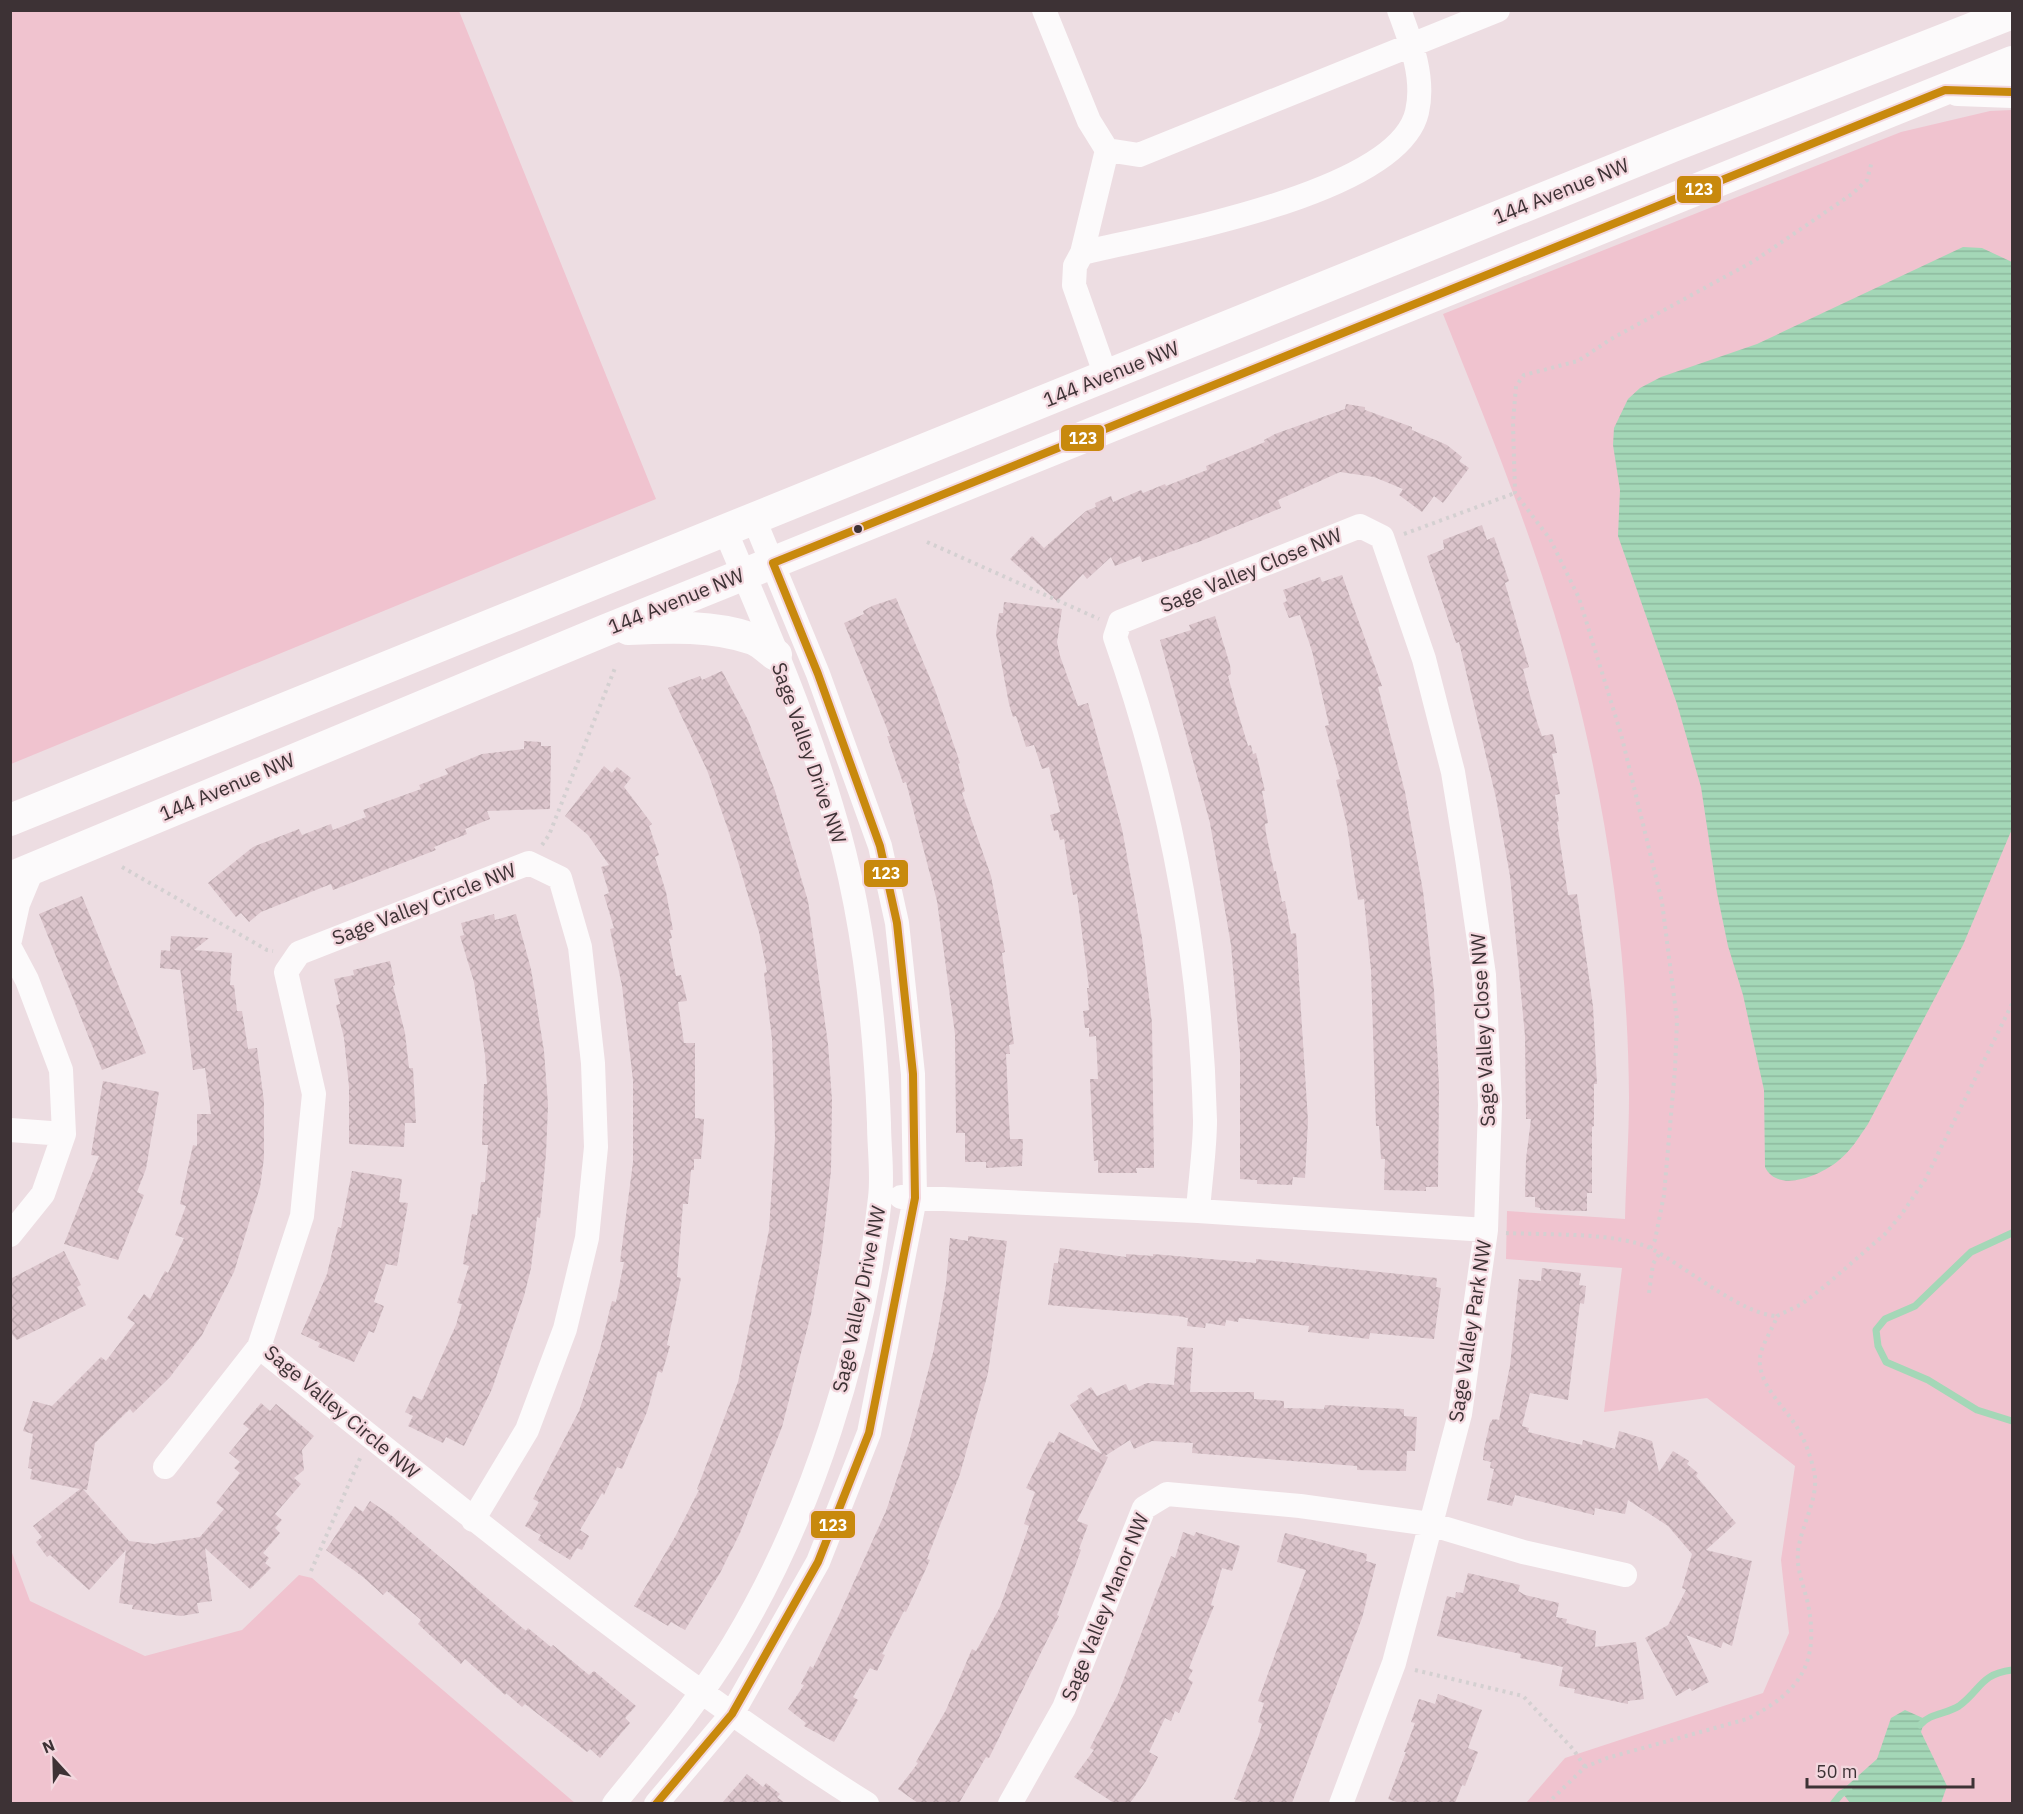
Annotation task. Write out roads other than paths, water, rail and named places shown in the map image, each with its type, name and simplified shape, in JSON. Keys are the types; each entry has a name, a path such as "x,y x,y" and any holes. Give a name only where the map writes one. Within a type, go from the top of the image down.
{"main road":[{"name":"144 Avenue NW","path":"10,820 1673,146 2013,13"},
{"name":"144 Avenue NW","path":"22,873 743,574 2013,63"},
{"path":"1945,90 2013,92"},
{"path":"606,630 677,627 730,633 755,640 776,655"}],"street":[{"path":"1044,10 1089,121 1107,150 1082,253 1075,266 1074,285 1106,376"},
{"path":"1082,253 1266,209 1345,179 1398,146 1417,114 1419,86 1413,45 1399,10"},
{"path":"1107,150 1139,155 1498,10"},
{"name":"Sage Valley Drive NW","path":"656,1803 732,1714 818,1562 869,1432 915,1198 913,1074 897,923 880,846 818,674 754,519"},
{"name":"Sage Valley Close NW","path":"1198,1211 1205,1122 1199,1013 1185,899 1166,808 1134,690 1115,637 1120,622 1360,526 1382,537 1424,659 1453,772 1484,987 1490,1105 1486,1230"},
{"name":"Sage Valley Drive NW","path":"614,1803 703,1692 735,1642 780,1556 822,1460 851,1352 871,1260 881,1195 876,1047 847,862 832,806 810,742 725,530"},
{"name":"Sage Valley Circle NW","path":"473,1520 527,1431 565,1329 587,1238 596,1147 594,1063 580,947 560,878 529,863 299,953 286,972 314,1094 302,1216 259,1347 473,1520 732,1714"},
{"path":"10,940 22,873"},
{"path":"10,948 27,980 61,1070 64,1134 44,1194 10,1235"},
{"path":"10,1130 64,1134"},
{"name":"Sage Valley Park NW","path":"881,1195 1198,1211 1486,1230 1460,1414 1394,1663 1341,1803"},
{"path":"165,1467 259,1347"},
{"name":"Sage Valley Manor NW","path":"1010,1803 1064,1708 1144,1508 1167,1494 1300,1506 1430,1524 1523,1552 1625,1575"},
{"path":"732,1714 867,1803"}],"waterway":[{"path":"2012,1233 1971,1252 1915,1306 1885,1319 1876,1330 1878,1346 1886,1362 1928,1380 1977,1410 2012,1421"},
{"path":"1920,1725 1929,1718 1959,1706 1993,1675 2012,1670"},
{"path":"1833,1804 1841,1794 1849,1790"}]}
